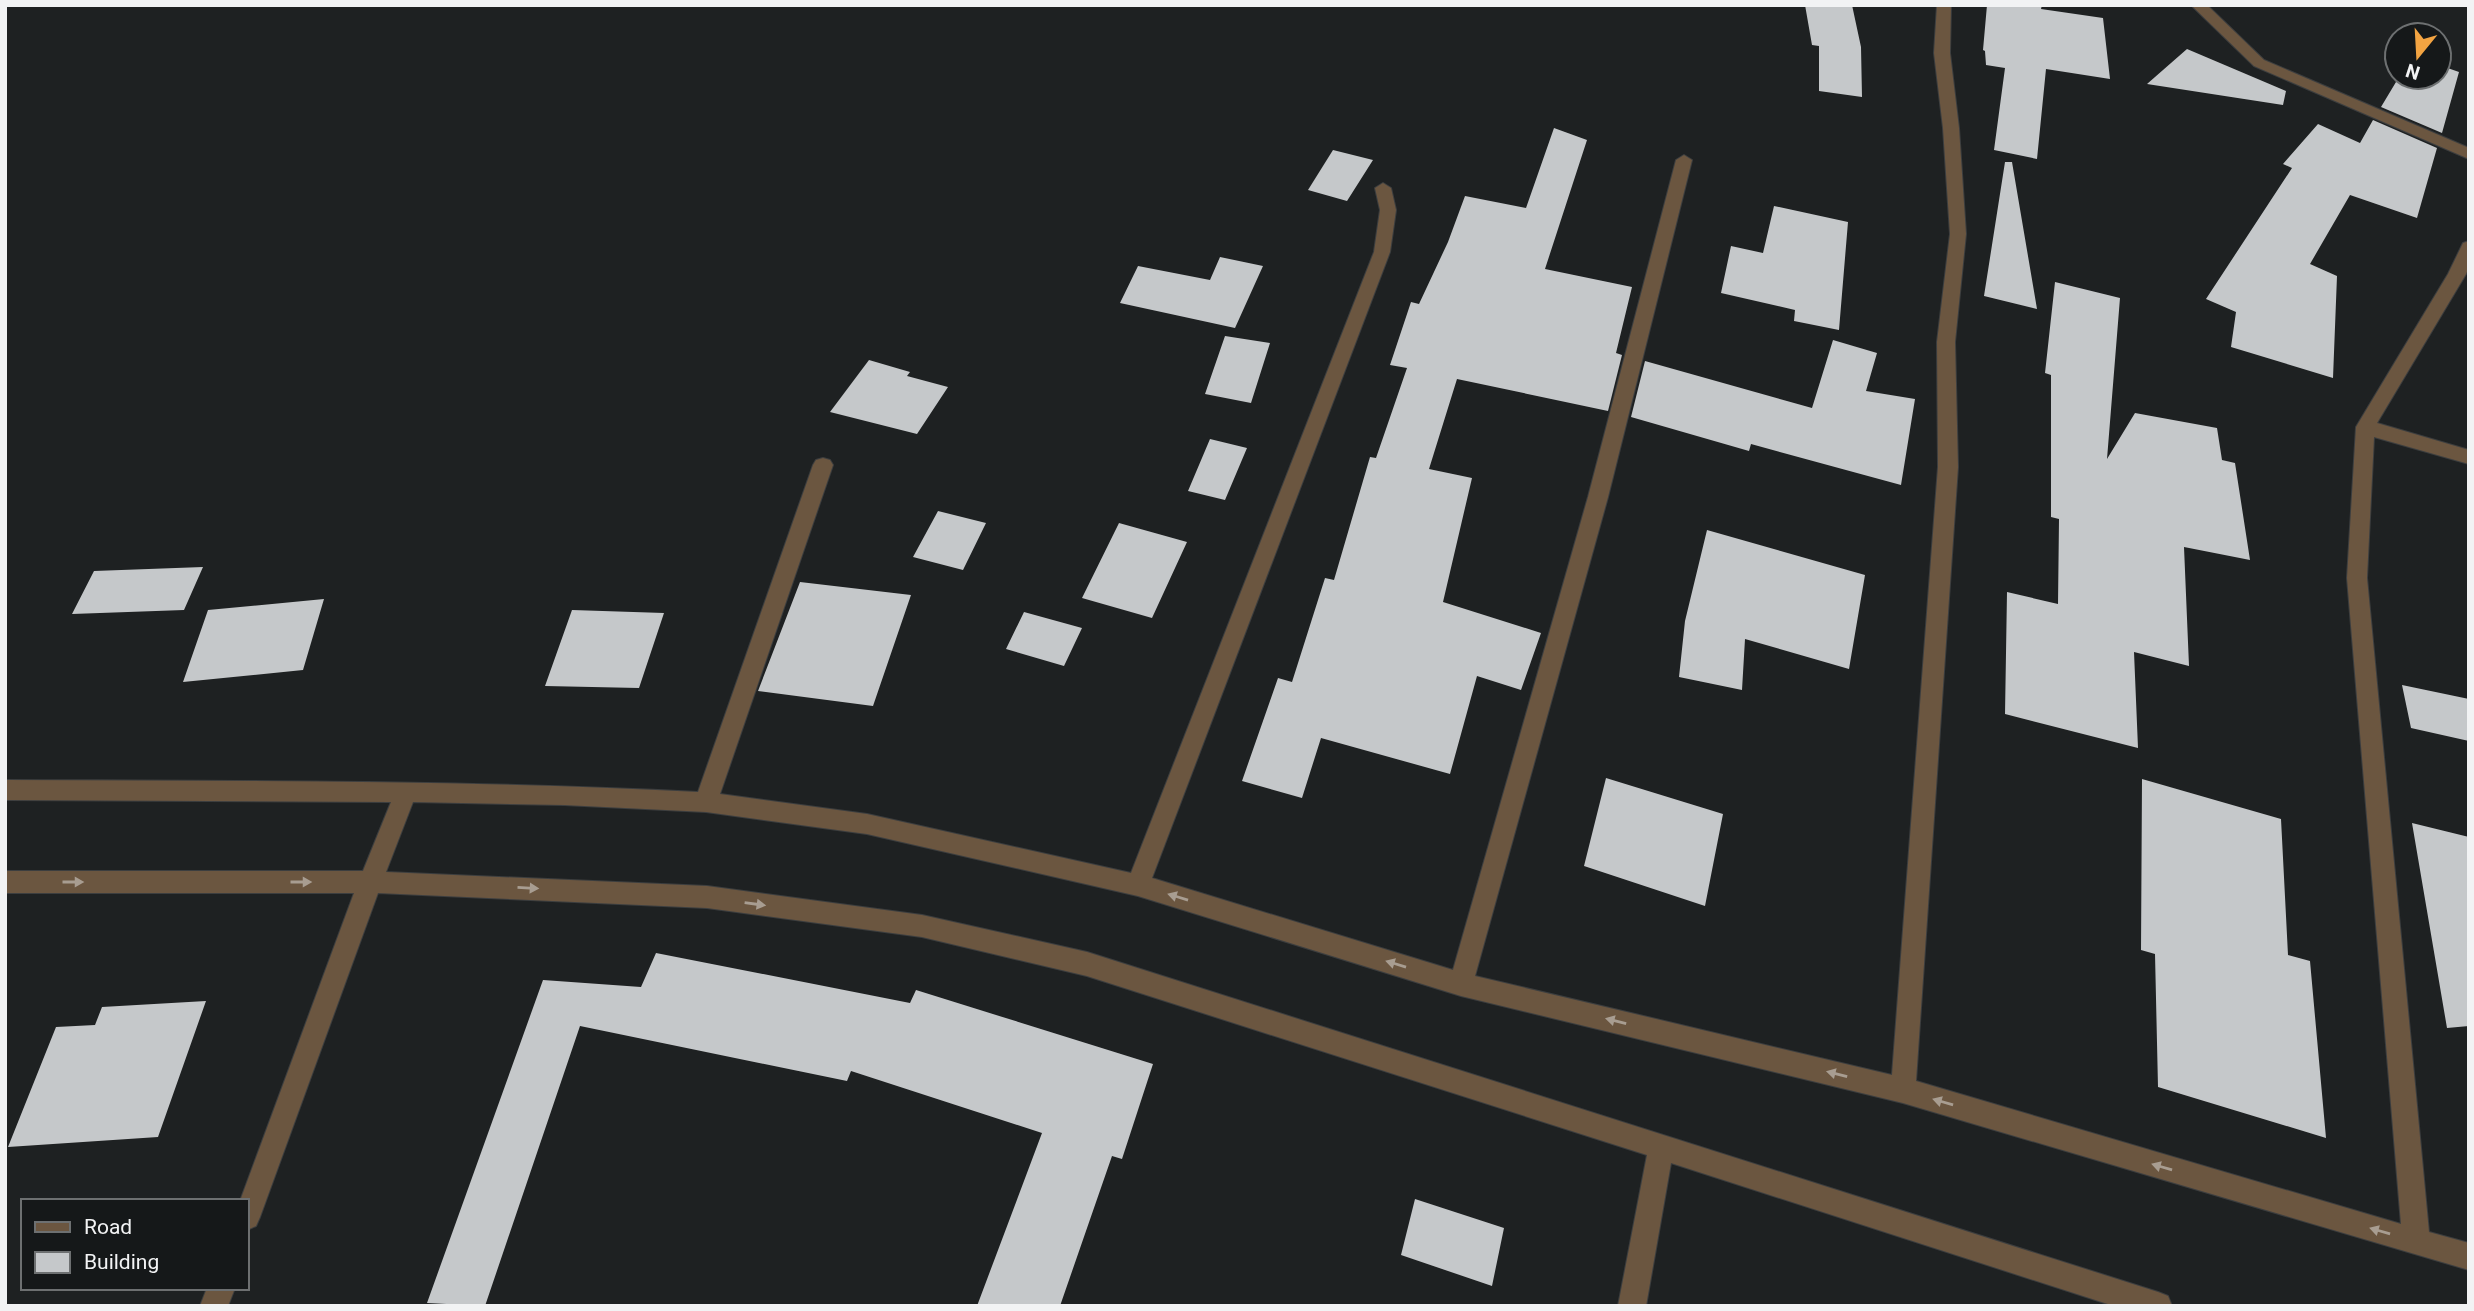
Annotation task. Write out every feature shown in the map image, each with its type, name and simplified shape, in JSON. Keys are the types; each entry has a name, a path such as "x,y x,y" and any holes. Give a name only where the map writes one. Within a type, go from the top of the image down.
{"street":[{"path":"1903,1090 1948,467 1947,342 1958,234 1951,128 1942,53 1944,5"},
{"path":"2198,5 2259,63 2469,154"},
{"path":"1461,984 1598,497 1684,160"},
{"path":"1138,885 1382,252 1388,210 1383,188"},
{"path":"2416,1241 2357,578 2365,427 2457,274 2469,247"},
{"path":"2365,427 2469,457"},
{"path":"706,802 823,465"},
{"path":"5,790 406,792 706,802 867,824 1138,885 1461,984 1903,1090 2469,1257"},
{"path":"248,1214 370,882 406,792"},
{"path":"5,882 370,882 707,897 922,926 1087,964 2158,1306"},
{"path":"1632,1306 1661,1148"}],"building":[{"path":"1805,5 1852,5 1861,47 1862,97 1819,91 1819,46 1812,45"},
{"path":"1987,5 2042,5 2041,9 2103,18 2110,79 2046,69 2037,159 1994,150 2005,68 1986,65 1983,50"},
{"path":"2187,49 2286,91 2283,105 2147,84"},
{"path":"2453,70 2459,72 2442,133 2381,107 2391,91 2453,91"},
{"path":"2373,120 2437,148 2417,218 2350,195 2310,264 2337,276 2333,378 2231,347 2236,312 2206,299 2292,168 2283,164 2318,124 2360,143"},
{"path":"1554,128 1587,140 1545,269 1632,287 1616,353 1622,355 1608,411 1457,379 1429,469 1472,478 1443,602 1541,633 1521,690 1477,676 1450,774 1321,738 1302,798 1242,781 1278,678 1292,682 1325,578 1334,580 1370,457 1376,458 1407,368 1390,365 1411,302 1419,304 1448,242 1465,196 1526,208"},
{"path":"1333,150 1373,160 1347,201 1308,190"},
{"path":"2005,162 2012,162 2037,309 1984,296"},
{"path":"1774,206 1848,222 1839,330 1794,321 1795,310 1721,293 1731,246 1763,253"},
{"path":"1220,257 1263,266 1235,328 1120,303 1138,266 1210,280"},
{"path":"2055,282 2120,298 2107,459 2135,413 2217,428 2222,460 2235,463 2250,560 2184,547 2189,666 2134,652 2138,748 2005,714 2007,592 2058,604 2059,519 2051,517 2051,375 2045,373"},
{"path":"1225,336 1270,343 1251,403 1205,394"},
{"path":"1833,340 1877,353 1866,391 1915,399 1901,485 1751,444 1749,451 1631,417 1645,361 1812,408"},
{"path":"869,360 910,372 907,376 948,387 917,434 830,412"},
{"path":"1210,439 1247,448 1225,500 1188,491"},
{"path":"938,511 986,523 963,570 913,557"},
{"path":"1119,523 1187,542 1152,618 1082,598"},
{"path":"1707,530 1865,575 1849,669 1745,639 1742,690 1679,677 1685,621"},
{"path":"203,567 184,610 72,614 94,571"},
{"path":"800,582 911,595 873,706 758,691"},
{"path":"324,599 303,670 183,682 208,610"},
{"path":"572,610 664,613 639,688 545,686"},
{"path":"1024,612 1082,628 1064,666 1006,649"},
{"path":"2402,685 2469,699 2469,741 2411,728"},
{"path":"1606,778 1723,814 1705,906 1584,866"},
{"path":"2142,779 2281,819 2288,955 2310,961 2326,1138 2158,1087 2155,954 2141,950"},
{"path":"2412,823 2469,837 2469,1026 2447,1028"},
{"path":"656,953 910,1003 916,990 1153,1064 1122,1159 1112,1156 1060,1306 977,1306 1042,1133 851,1071 847,1081 580,1026 485,1306 427,1303 543,980 641,987"},
{"path":"206,1001 158,1137 8,1147 56,1027 95,1025 102,1007"},
{"path":"1415,1199 1504,1228 1492,1286 1401,1255"}]}
